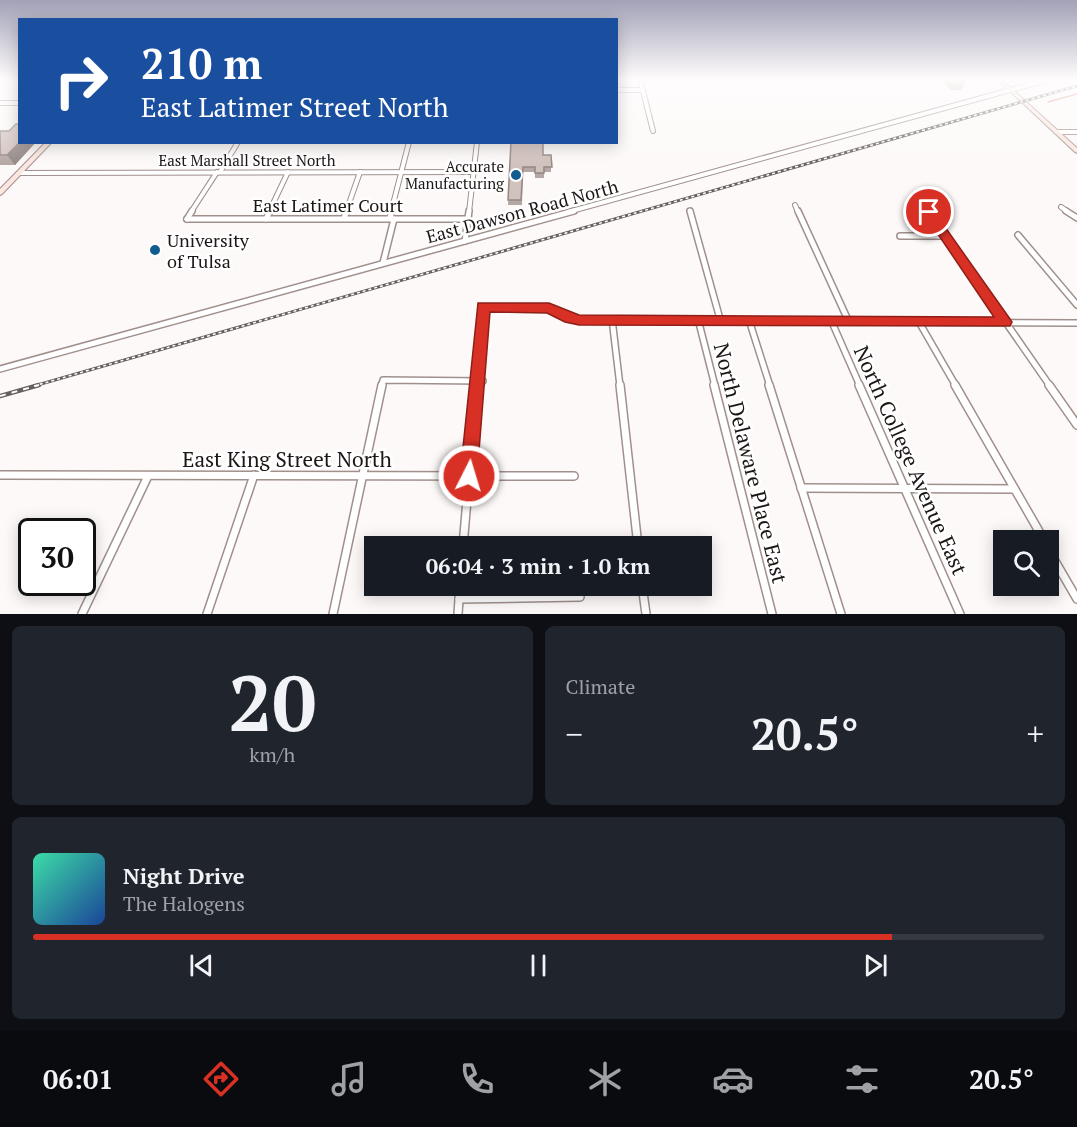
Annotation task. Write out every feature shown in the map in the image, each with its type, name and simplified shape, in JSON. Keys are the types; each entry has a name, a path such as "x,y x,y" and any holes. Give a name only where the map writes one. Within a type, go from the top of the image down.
{"main road":[{"path":"1033,108 1077,145"},
{"path":"1060,132 1077,151"},
{"path":"0,193 48,144"}],"street":[{"path":"647,108 653,131"},
{"name":"East Dawson Road North","path":"0,369 945,108"},
{"path":"1060,132 1077,132"},
{"path":"219,172 237,144"},
{"path":"383,263 408,144"},
{"path":"465,241 477,144"},
{"name":"East Latimer Court","path":"219,172 187,219 468,219"},
{"path":"266,219 288,172"},
{"path":"344,218 360,172"},
{"name":"East Marshall Street North","path":"20,173 473,172"},
{"path":"795,205 848,320"},
{"path":"1061,207 1077,218"},
{"name":"North Delaware Place East","path":"690,211 720,320"},
{"path":"929,212 1077,425"},
{"path":"1018,235 1077,305"},
{"path":"900,236 945,236"},
{"path":"465,536 480,381 483,307 549,308 570,318 1077,323"},
{"path":"612,319 637,536"},
{"name":"North Delaware Place East","path":"698,320 772,614"},
{"path":"749,320 841,614"},
{"name":"North College Avenue East","path":"831,320 960,614"},
{"path":"919,321 1038,530"},
{"path":"333,614 382,380 480,381"},
{"name":"East King Street North","path":"0,475 574,476"},
{"path":"207,614 254,475"},
{"path":"82,614 148,476"},
{"path":"801,488 1014,489"},
{"path":"1059,568 1077,599"},
{"path":"458,614 459,596"},
{"path":"644,596 646,614"},
{"path":"459,599 580,597"}],"building":[{"path":"18,124 18,144 7,155 0,155 0,131 9,131"},
{"name":"Accurate Manufacturing","path":"511,144 543,144 543,155 551,155 552,167 544,167 544,173 535,173 535,167 523,167 521,200 508,200"}],"railway":[{"path":"34,386 1002,108"},
{"path":"0,396 39,385"}],"place":[{"name":"Accurate Manufacturing","path":"516,175"},
{"name":"University of Tulsa","path":"155,250"}],"route":[{"path":"469,476 483,307 549,308 579,320 1005,322 929,212"}]}
